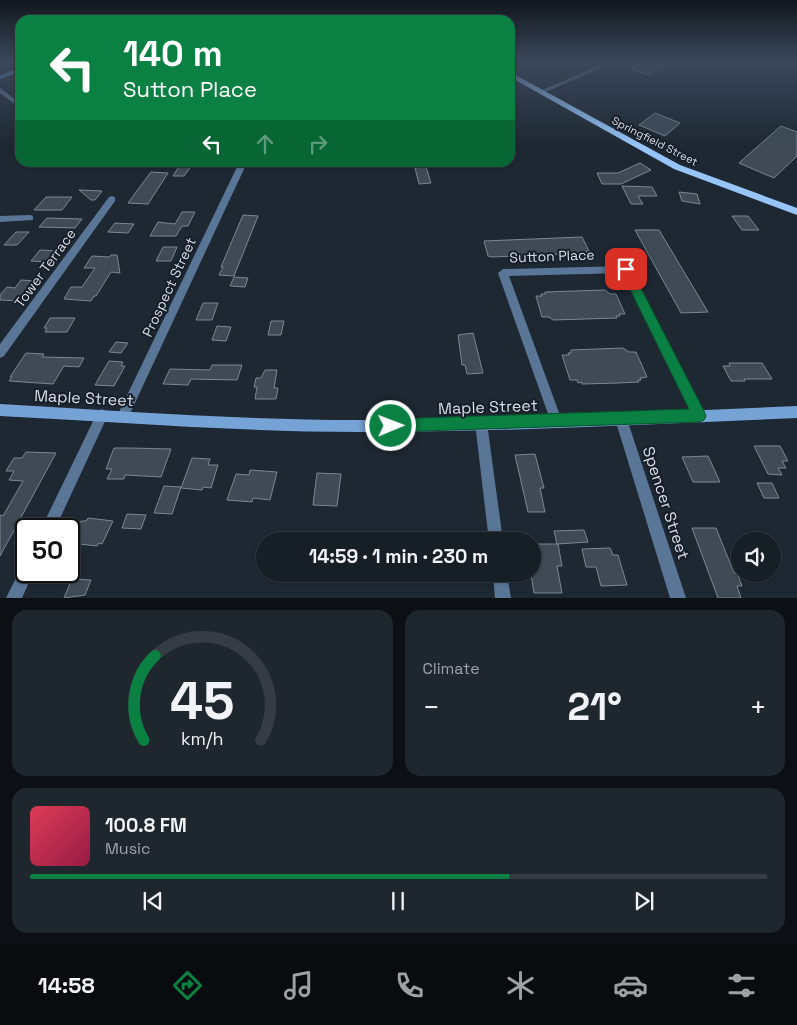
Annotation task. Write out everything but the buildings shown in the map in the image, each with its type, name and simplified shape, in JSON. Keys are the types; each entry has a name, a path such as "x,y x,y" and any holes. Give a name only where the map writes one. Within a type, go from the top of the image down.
{"main road":[{"name":"Springfield Street","path":"537,90 677,167 797,212"},
{"name":"Maple Street","path":"0,410 359,426 797,412"}],"street":[{"path":"0,90 15,102"},
{"path":"541,92 546,90"},
{"name":"Prospect Street","path":"123,416 240,169"},
{"name":"Tower Terrace","path":"0,353 112,199"},
{"path":"0,219 30,218"},
{"name":"Sutton Place","path":"556,421 503,273 626,269 699,416"},
{"path":"53,518 102,415"},
{"name":"Spencer Street","path":"621,419 678,598"},
{"path":"481,423 495,532"},
{"path":"501,582 503,598"},
{"path":"14,598 21,583"}],"route":[{"path":"391,426 699,416 626,269"}]}
